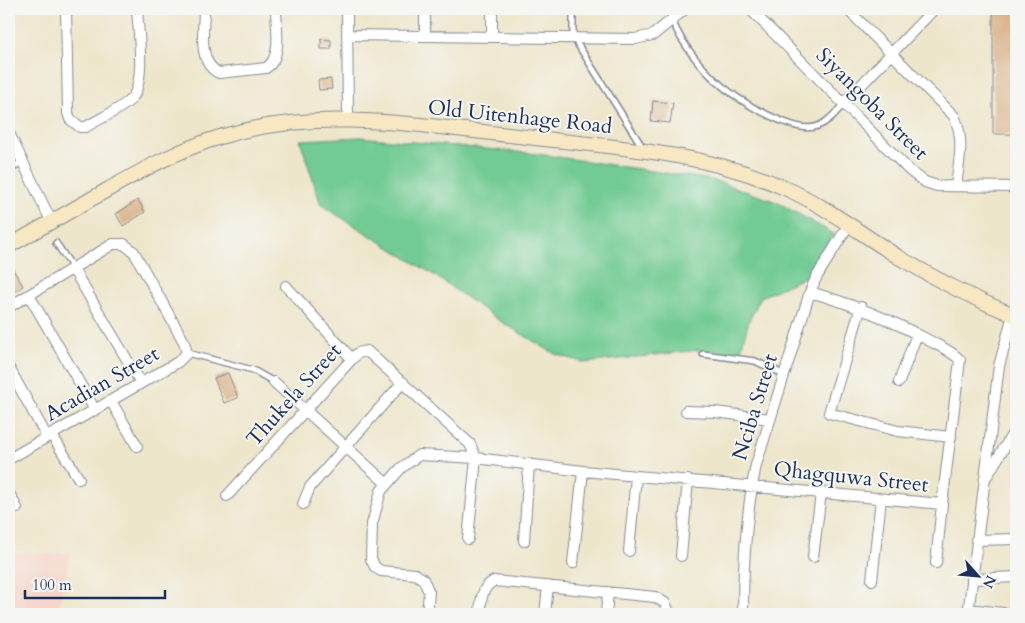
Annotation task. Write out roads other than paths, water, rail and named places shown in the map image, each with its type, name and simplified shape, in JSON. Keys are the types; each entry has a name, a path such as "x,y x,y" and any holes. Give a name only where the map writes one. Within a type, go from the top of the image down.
{"street":[{"path":"66,9 68,112 70,120 80,127 86,127 134,96 140,74 137,9"},
{"path":"204,9 204,58 208,65 219,73 266,68 272,64 276,51 276,9"},
{"path":"347,9 348,119"},
{"path":"425,9 425,36"},
{"path":"492,9 492,36"},
{"path":"347,35 634,39 653,35 672,22 686,9"},
{"name":"Siyangoba Street","path":"750,9 910,171 925,182 937,186 1016,187"},
{"path":"847,9 954,116 960,129 961,143 956,186"},
{"path":"844,103 934,9"},
{"name":"Old Uitenhage Road","path":"9,246 163,159 221,136 283,123 348,119 644,150 696,160 752,175 812,201 938,279 1015,315"},
{"path":"9,133 21,162 51,221"},
{"name":"Nciba Street","path":"743,614 743,585 752,486 770,419 810,292 816,278 849,224"},
{"path":"9,307 113,244 124,244 134,252 184,342 187,353"},
{"path":"73,268 141,383"},
{"path":"286,286 352,359"},
{"name":"Qhagquwa Street","path":"386,483 413,458 419,455 476,458 583,471 942,504 960,360 950,352 917,334 861,307 810,292"},
{"path":"29,295 95,410"},
{"path":"861,307 829,413 898,432 951,437"},
{"path":"1011,614 968,612 999,366 1015,315"},
{"path":"899,382 917,334"},
{"name":"Thukela Street","path":"228,496 352,359 358,353 367,351 464,437 470,444 476,458"},
{"name":"Acadian Street","path":"9,459 178,362 187,353"},
{"path":"9,368 78,480"},
{"path":"274,382 386,483 377,500 372,524 371,559 375,567 381,571 415,574 423,579 429,592 427,614"},
{"path":"303,504 310,488 402,382"},
{"path":"111,401 137,446"},
{"path":"686,411 715,412 770,419"},
{"path":"984,483 1016,428"},
{"path":"468,539 476,458"},
{"path":"524,541 529,464"},
{"path":"573,563 583,471"},
{"path":"629,551 636,476"},
{"path":"681,556 688,480"},
{"path":"9,493 17,508"},
{"path":"813,557 821,493"},
{"path":"872,580 881,499"},
{"path":"936,562 942,504"},
{"path":"976,540 1016,539"},
{"path":"972,579 1016,577"},
{"path":"480,614 483,591 487,584 494,581 660,598 665,603 670,614"},
{"path":"545,614 548,586"},
{"path":"606,614 608,592"}],"lane":[{"path":"573,9 573,37 644,150"},
{"path":"672,22 682,42 720,87 742,103 761,112 786,123 807,128 827,122 844,103"},
{"path":"9,171 21,162"},
{"path":"56,243 73,268"},
{"path":"187,353 253,370 274,382"},
{"path":"703,354 755,361 783,374"}]}
